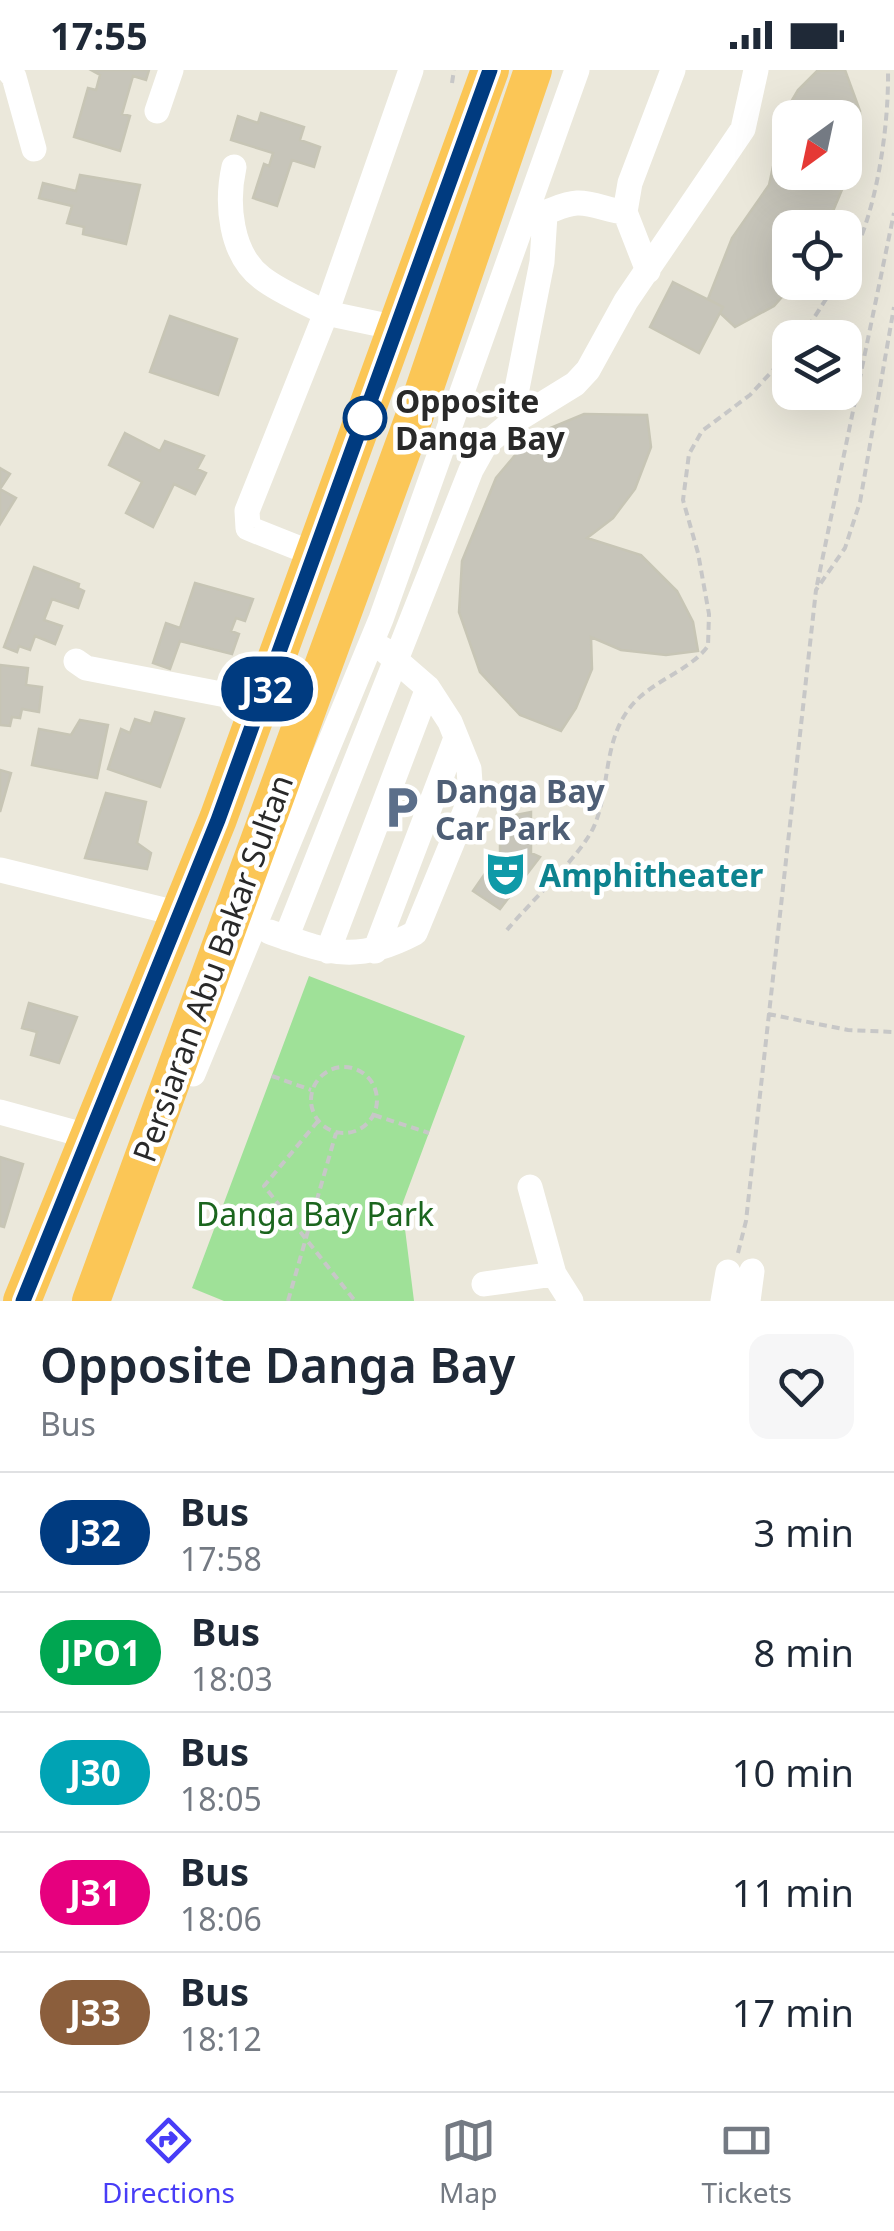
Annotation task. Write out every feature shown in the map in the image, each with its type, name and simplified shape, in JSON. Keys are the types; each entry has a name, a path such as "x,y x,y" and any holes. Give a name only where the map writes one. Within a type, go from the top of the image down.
{"highway":[{"name":"Persiaran Abu Bakar Sultan","path":"22,1301 91,1137 262,702 490,70"},
{"name":"Persiaran Abu Bakar Sultan","path":"95,1288 424,390 533,70"}],"street":[{"path":"8,70 14,78 34,149"},
{"path":"157,110 171,70"},
{"path":"316,555 248,528 247,510 326,313 411,70"},
{"path":"95,1288 144,1195 372,638 449,429 535,215 576,70"},
{"path":"648,271 625,212 630,183 673,70"},
{"path":"286,938 393,659 485,446 510,424 582,378 742,129 756,70"},
{"path":"234,168 228,196 231,219 250,265 262,278 326,313 397,328"},
{"path":"535,215 581,202 625,212"},
{"path":"510,424 542,262 535,215"},
{"path":"449,429 485,446"},
{"path":"252,926 328,952 375,951 456,738 428,688 372,638"},
{"path":"76,661 86,668 262,702"},
{"path":"328,952 428,688"},
{"path":"0,870 180,914"},
{"path":"0,1112 91,1137"},
{"path":"530,1187 554,1274 571,1301"},
{"path":"723,1301 740,1271"},
{"path":"740,1271 748,1301"},
{"path":"484,1284 554,1274"}],"path":[{"path":"450,83 454,70"},
{"path":"862,236 889,111 888,70"},
{"path":"740,1271 816,590 894,213"},
{"path":"816,590 844,548 860,502 894,307"},
{"path":"506,930 581,848 595,824 618,727 627,711 644,690 708,646 701,568 683,500 689,454 702,431 750,395 772,371"},
{"path":"768,1014 848,1030 894,1032"},
{"path":"334,1068 356,1068 366,1074 377,1093 374,1115 358,1130 336,1132 318,1121 311,1090 316,1080 334,1068"},
{"path":"272,1076 311,1090"},
{"path":"374,1115 429,1133"},
{"path":"318,1121 264,1186 355,1301"},
{"path":"288,1301 336,1132"}],"green space":[{"name":"Danga Bay Park","path":"309,976 465,1036 402,1205 414,1301 224,1301 192,1288"}],"building":[{"path":"91,70 149,70 146,80 133,76 122,114 130,116 120,151 74,137 88,88 96,90 100,75"},
{"path":"845,70 856,100 792,100 817,71"},
{"path":"261,113 304,127 300,140 320,147 314,167 292,160 277,206 253,198 264,164 269,166 273,153 231,140 238,116 258,123"},
{"path":"772,171 772,190 842,190 834,210 772,210 772,300 779,300 735,327 720,313 723,307 708,299 732,238 769,185"},
{"path":"80,175 140,185 126,244 83,234 84,227 67,223 72,206 39,198 43,183 76,191"},
{"path":"673,282 723,307 699,353 650,327"},
{"path":"170,316 237,339 218,395 150,372"},
{"path":"584,414 647,415 651,447 635,489 613,518 587,538 641,555 677,591 693,622 698,651 666,655 621,650 591,637 592,669 576,708 561,731 520,715 480,672 459,612 462,561 496,478 531,436"},
{"path":"125,433 160,451 165,441 204,456 197,469 206,473 195,494 174,484 153,527 126,513 142,482 109,465"},
{"path":"0,468 10,474 0,489"},
{"path":"0,489 16,498 0,524"},
{"path":"34,567 79,584 78,588 84,591 78,608 52,599 44,620 62,626 55,644 35,636 30,650 19,646 17,652 4,647"},
{"path":"195,583 253,599 245,621 236,618 231,631 239,634 232,654 180,641 170,669 153,663 166,623 180,628"},
{"path":"0,665 28,668 26,685 42,687 39,712 22,709 20,718 12,717 10,726 0,725"},
{"path":"155,712 184,719 160,787 108,769 121,729 130,733 135,719 151,724"},
{"path":"80,720 108,725 97,778 32,765 39,729 71,735"},
{"path":"0,770 11,773 0,812"},
{"path":"106,793 146,802 137,843 151,853 147,869 85,858"},
{"name":"Amphitheater","path":"531,812 531,853 540,857 500,909 473,891 500,852 500,818"},
{"path":"29,1003 77,1017 59,1063 31,1055 37,1032 22,1028"},
{"path":"0,1157 23,1164 4,1227 0,1226"}],"bus line":[{"name":"J32","path":"23,1301 218,820 490,70"}],"place":[{"name":"Opposite Danga Bay","path":"365,418"},
{"name":"Danga Bay Car Park","path":"402,808"},
{"name":"Amphitheater","path":"506,874"}]}
